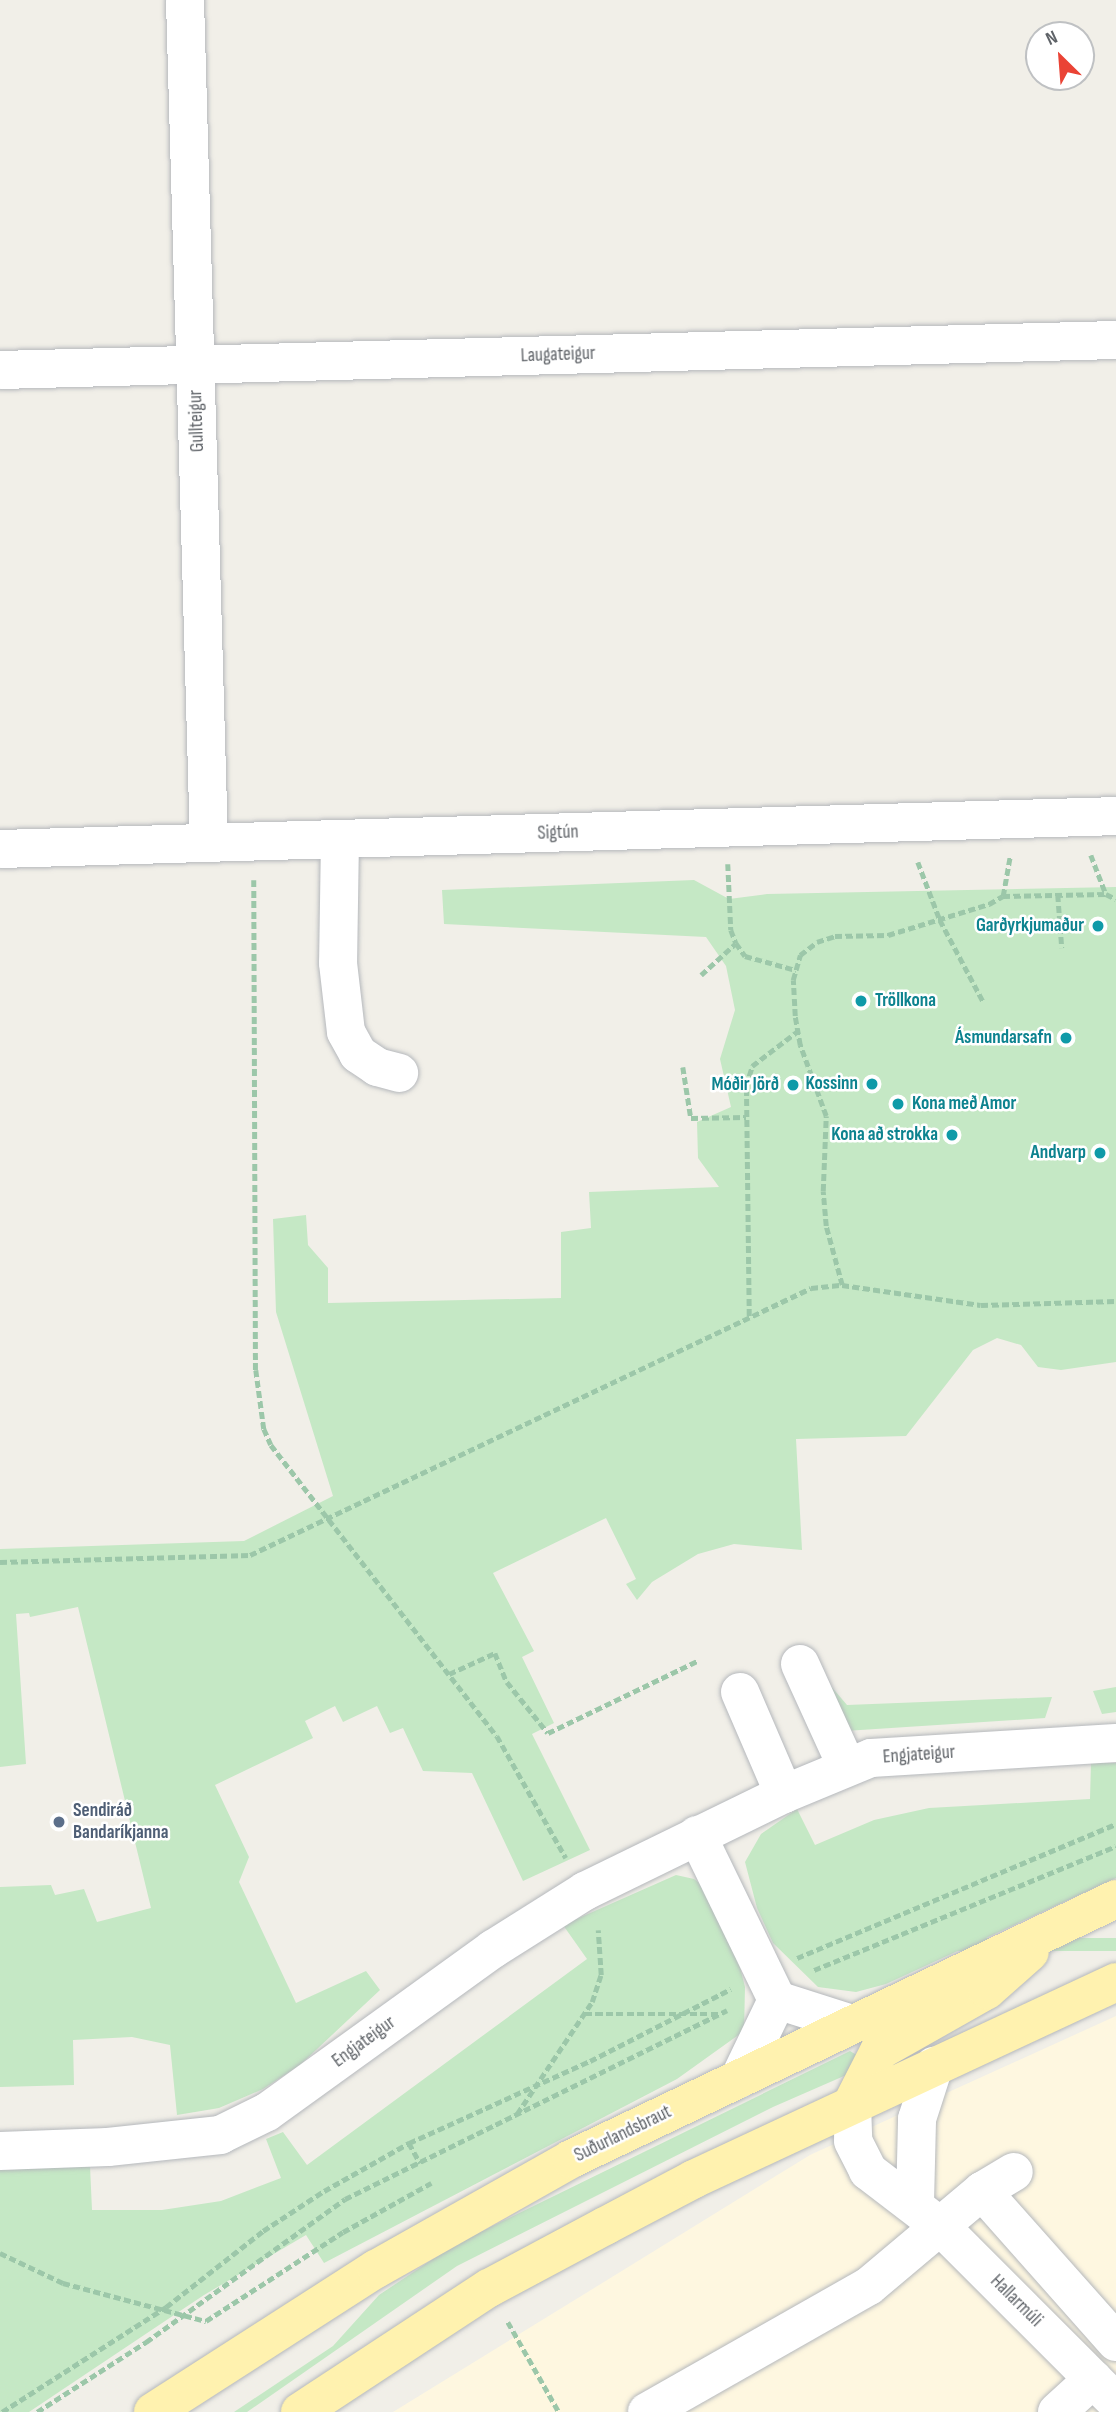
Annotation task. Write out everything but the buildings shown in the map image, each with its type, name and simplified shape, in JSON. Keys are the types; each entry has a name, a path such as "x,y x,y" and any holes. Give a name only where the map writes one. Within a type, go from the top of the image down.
{"main road":[{"name":"Suðurlandsbraut","path":"153,2412 453,2223 571,2159 1116,1899"},
{"path":"852,2104 879,2051 1010,1975 1050,1929"},
{"path":"300,2412 489,2288 694,2179 1116,1982"},
{"path":"191,2412 223,2367"}],"street":[{"name":"Gullteigur","path":"186,0 209,842"},
{"name":"Laugateigur","path":"0,370 1116,340"},
{"name":"Sigtún","path":"0,849 1116,816"},
{"path":"340,839 338,962 346,1032 358,1054 377,1067 399,1073"},
{"path":"800,1664 847,1767"},
{"path":"740,1692 784,1794"},
{"name":"Engjateigur","path":"0,2151 108,2147 220,2135 267,2112 493,1949 585,1891 697,1835 847,1767 872,1758 1116,1743"},
{"path":"697,1835 790,1987 852,2024"},
{"path":"739,2079 790,1987"},
{"path":"927,2215 917,2119 934,2066"},
{"name":"Hallarmúli","path":"852,2104 853,2140 868,2171 927,2215 1104,2390"},
{"path":"647,2412 869,2287 927,2215 998,2181 1106,2332 1066,2351"},
{"path":"1057,2412 1104,2390"}],"path":[{"path":"1077,818 1106,894"},
{"path":"1003,896 1018,820"},
{"path":"910,823 919,868 940,920 984,1003"},
{"path":"727,828 729,908 736,943 745,956 796,970"},
{"path":"254,841 259,1410 271,1445 497,1736 585,1891 602,1955 597,1988 585,2014 517,2114"},
{"path":"842,1285 826,1226 821,1163 826,1116 798,1031 796,970 800,955 817,942 835,936 888,935 940,920 1003,896 1106,894 1116,899"},
{"path":"1058,895 1062,948"},
{"path":"701,975 736,943"},
{"path":"749,1316 746,1284 751,1245 746,1086 752,1066 798,1031"},
{"path":"682,1066 691,1118 746,1117"},
{"path":"0,1562 250,1555 749,1316 811,1289 842,1285 981,1305 1116,1301"},
{"path":"449,1674 495,1653 507,1682 548,1733 697,1661"},
{"path":"789,1961 1116,1824"},
{"path":"790,1987 1116,1846"},
{"path":"2,2412 166,2307 262,2231 409,2143 534,2087 738,1985"},
{"path":"37,2412 186,2314 345,2199 730,2008"},
{"path":"585,2014 720,2014"},
{"path":"409,2143 420,2163"},
{"path":"0,2253 62,2283 166,2307 206,2321 343,2232 431,2183"},
{"path":"504,2315 559,2412"}],"shaded area":[{"path":"1116,2016 1116,2412 393,2412 810,2155"}],"green space":[{"path":"694,880 729,899 767,894 1116,887 1116,1362 1061,1370 1038,1367 1021,1345 997,1338 973,1350 906,1436 796,1439 802,1550 734,1544 698,1554 652,1582 637,1600 626,1584 636,1579 606,1518 493,1573 534,1651 522,1657 554,1723 532,1734 590,1850 523,1881 472,1773 423,1771 403,1728 390,1733 377,1706 343,1722 335,1706 305,1721 313,1738 215,1785 249,1857 239,1882 296,2003 366,1971 380,1990 300,2065 263,2089 219,2108 177,2115 170,2045 132,2037 73,2040 74,2085 0,2087 0,1887 51,1885 55,1895 84,1889 97,1922 151,1908 78,1607 30,1617 29,1613 16,1614 26,1764 0,1767 0,1549 244,1541 333,1496 276,1312 273,1219 306,1215 308,1245 328,1268 328,1303 561,1298 561,1232 591,1228 589,1192 719,1187 698,1158 697,1122 731,1107 720,1059 735,1010 726,966 706,937 444,924 442,890"},
{"path":"830,1685 847,1705 1052,1697 1045,1718 845,1731"},
{"path":"1116,1687 1116,1712 1102,1714 1093,1691"},
{"path":"1091,1763 1116,1763 1116,1878 886,1984 856,1992 818,1987 773,1943 757,1908 745,1862 761,1834 797,1809 815,1845 874,1820 929,1808 1090,1799"},
{"path":"676,1875 694,1879 710,1891 733,1940 745,1987 744,2031 677,2079 324,2263 306,2235 204,2295 29,2412 0,2412 0,2170 90,2166 92,2210 162,2210 221,2201 281,2178 266,2139 283,2132 307,2165 587,1959 563,1925"},
{"path":"899,1938 1116,1938 1116,1951 899,1951"},
{"path":"850,2051 860,2057 860,2069 773,2107 457,2266 247,2412 234,2412 333,2346 379,2295 454,2245"}],"place":[{"name":"Garðyrkjumaður","path":"1098,926"},
{"name":"Tröllkona","path":"861,1001"},
{"name":"Ásmundarsafn","path":"1066,1038"},
{"name":"Kossinn","path":"872,1084"},
{"name":"Móðir Jörð","path":"793,1085"},
{"name":"Kona með Amor","path":"898,1104"},
{"name":"Kona að strokka","path":"952,1135"},
{"name":"Andvarp","path":"1100,1153"},
{"name":"Sendiráð Bandaríkjanna","path":"59,1822"}]}
